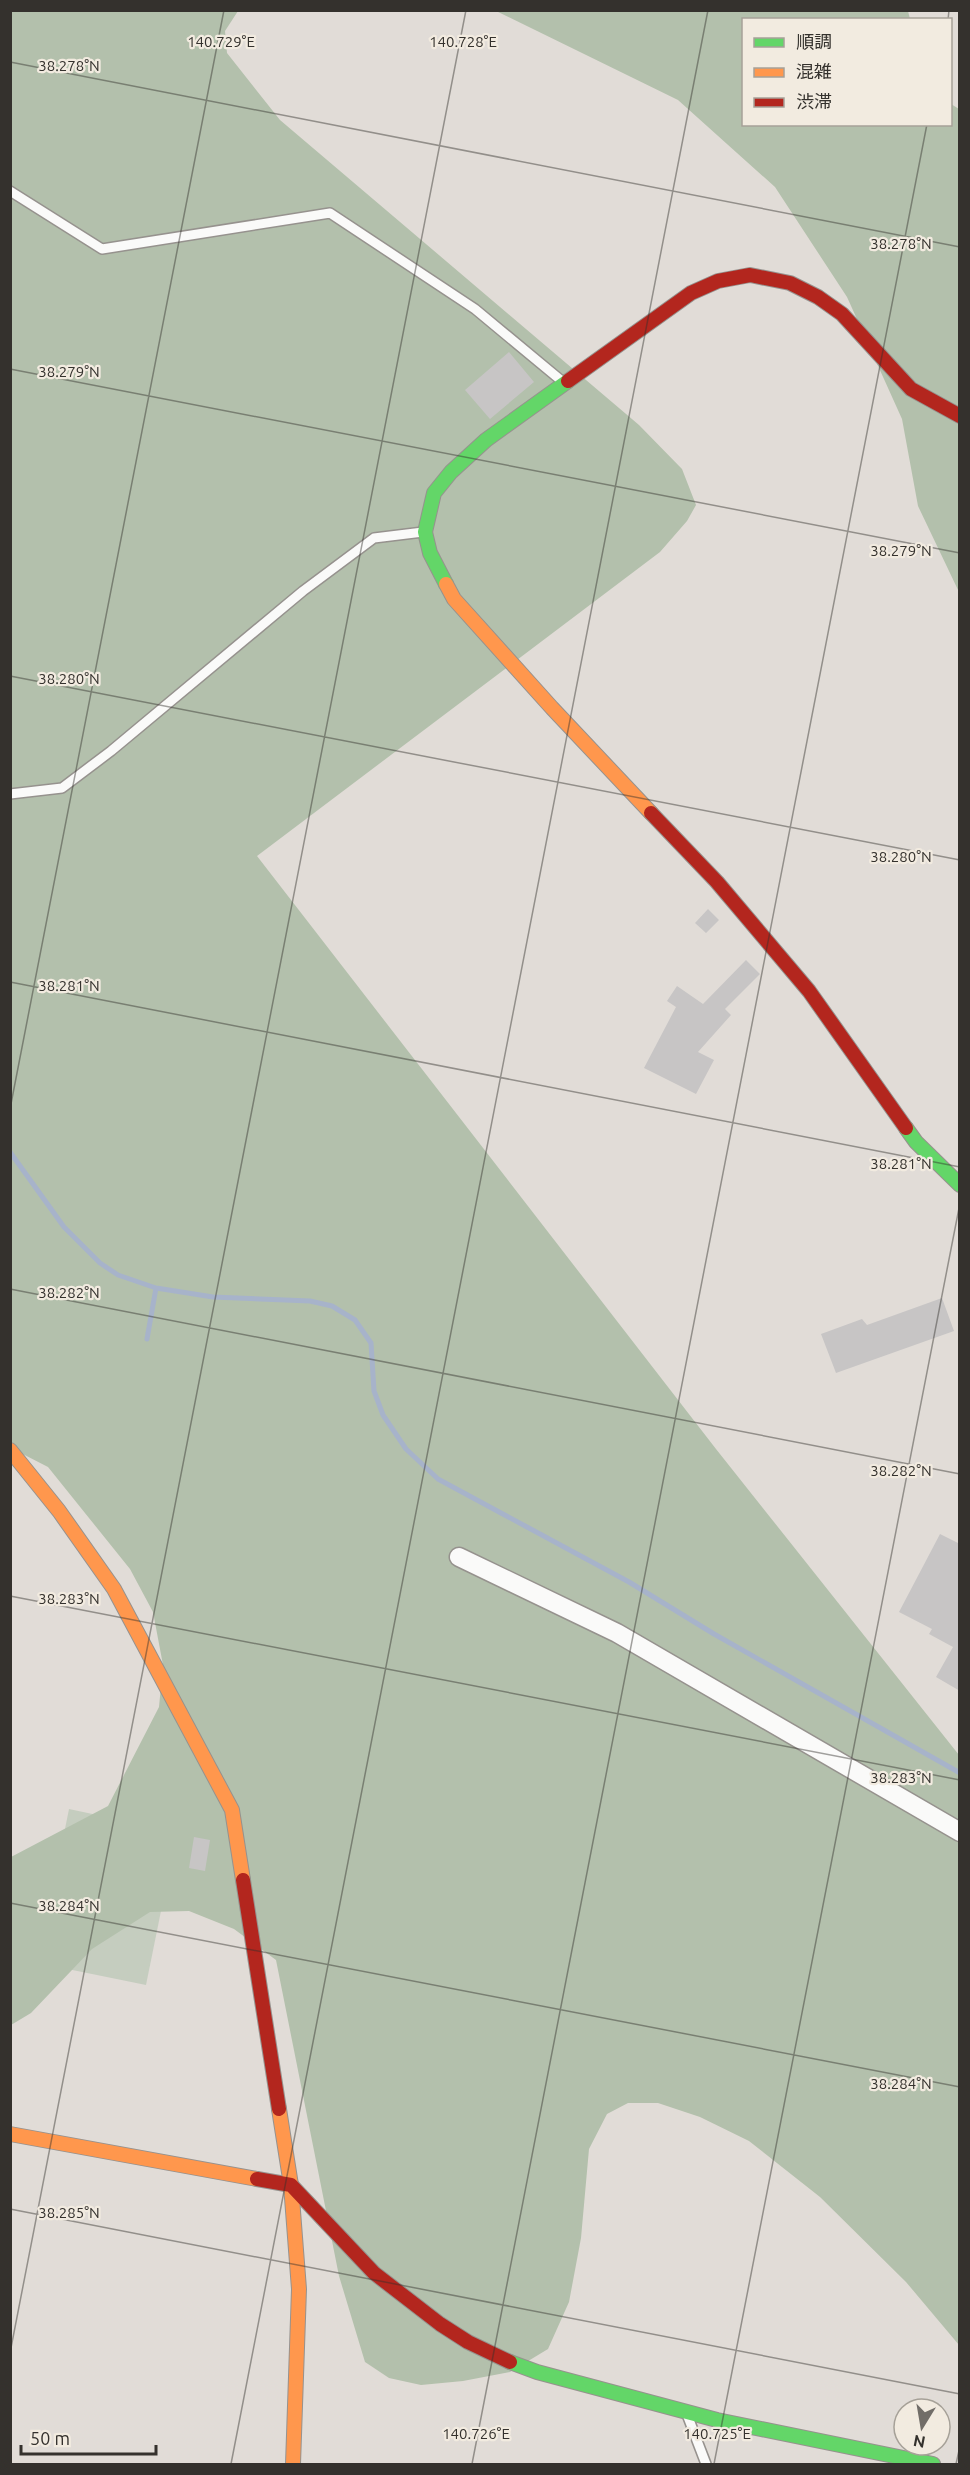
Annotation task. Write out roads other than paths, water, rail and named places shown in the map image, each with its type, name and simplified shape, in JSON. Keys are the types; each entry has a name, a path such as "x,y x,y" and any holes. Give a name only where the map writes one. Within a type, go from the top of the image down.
{"street":[{"path":"960,416 911,389 842,314 818,297 790,283 750,275 718,281 691,293 486,440 451,472 434,494 425,532 430,553 454,599 552,708 717,882 809,992 916,1142 960,1185"},
{"path":"10,1450 59,1511 114,1589 232,1810 291,2185 299,2289 292,2464"},
{"path":"459,1557 617,1633 960,1832"},
{"path":"10,2134 291,2185 374,2273 440,2324 501,2359 537,2372 686,2412 933,2464"}],"lane":[{"path":"10,191 102,249 330,213 475,309 565,384"},
{"path":"10,794 62,788 111,751 303,591 375,538 425,532"},
{"path":"686,2412 706,2464"}],"waterway":[{"path":"10,1152 64,1227 100,1263 118,1275 156,1288 213,1297 310,1301 332,1306 355,1320 371,1343 374,1391 383,1415 406,1449 438,1479 629,1582 714,1634 960,1773"},
{"path":"147,1339 156,1288"}]}
